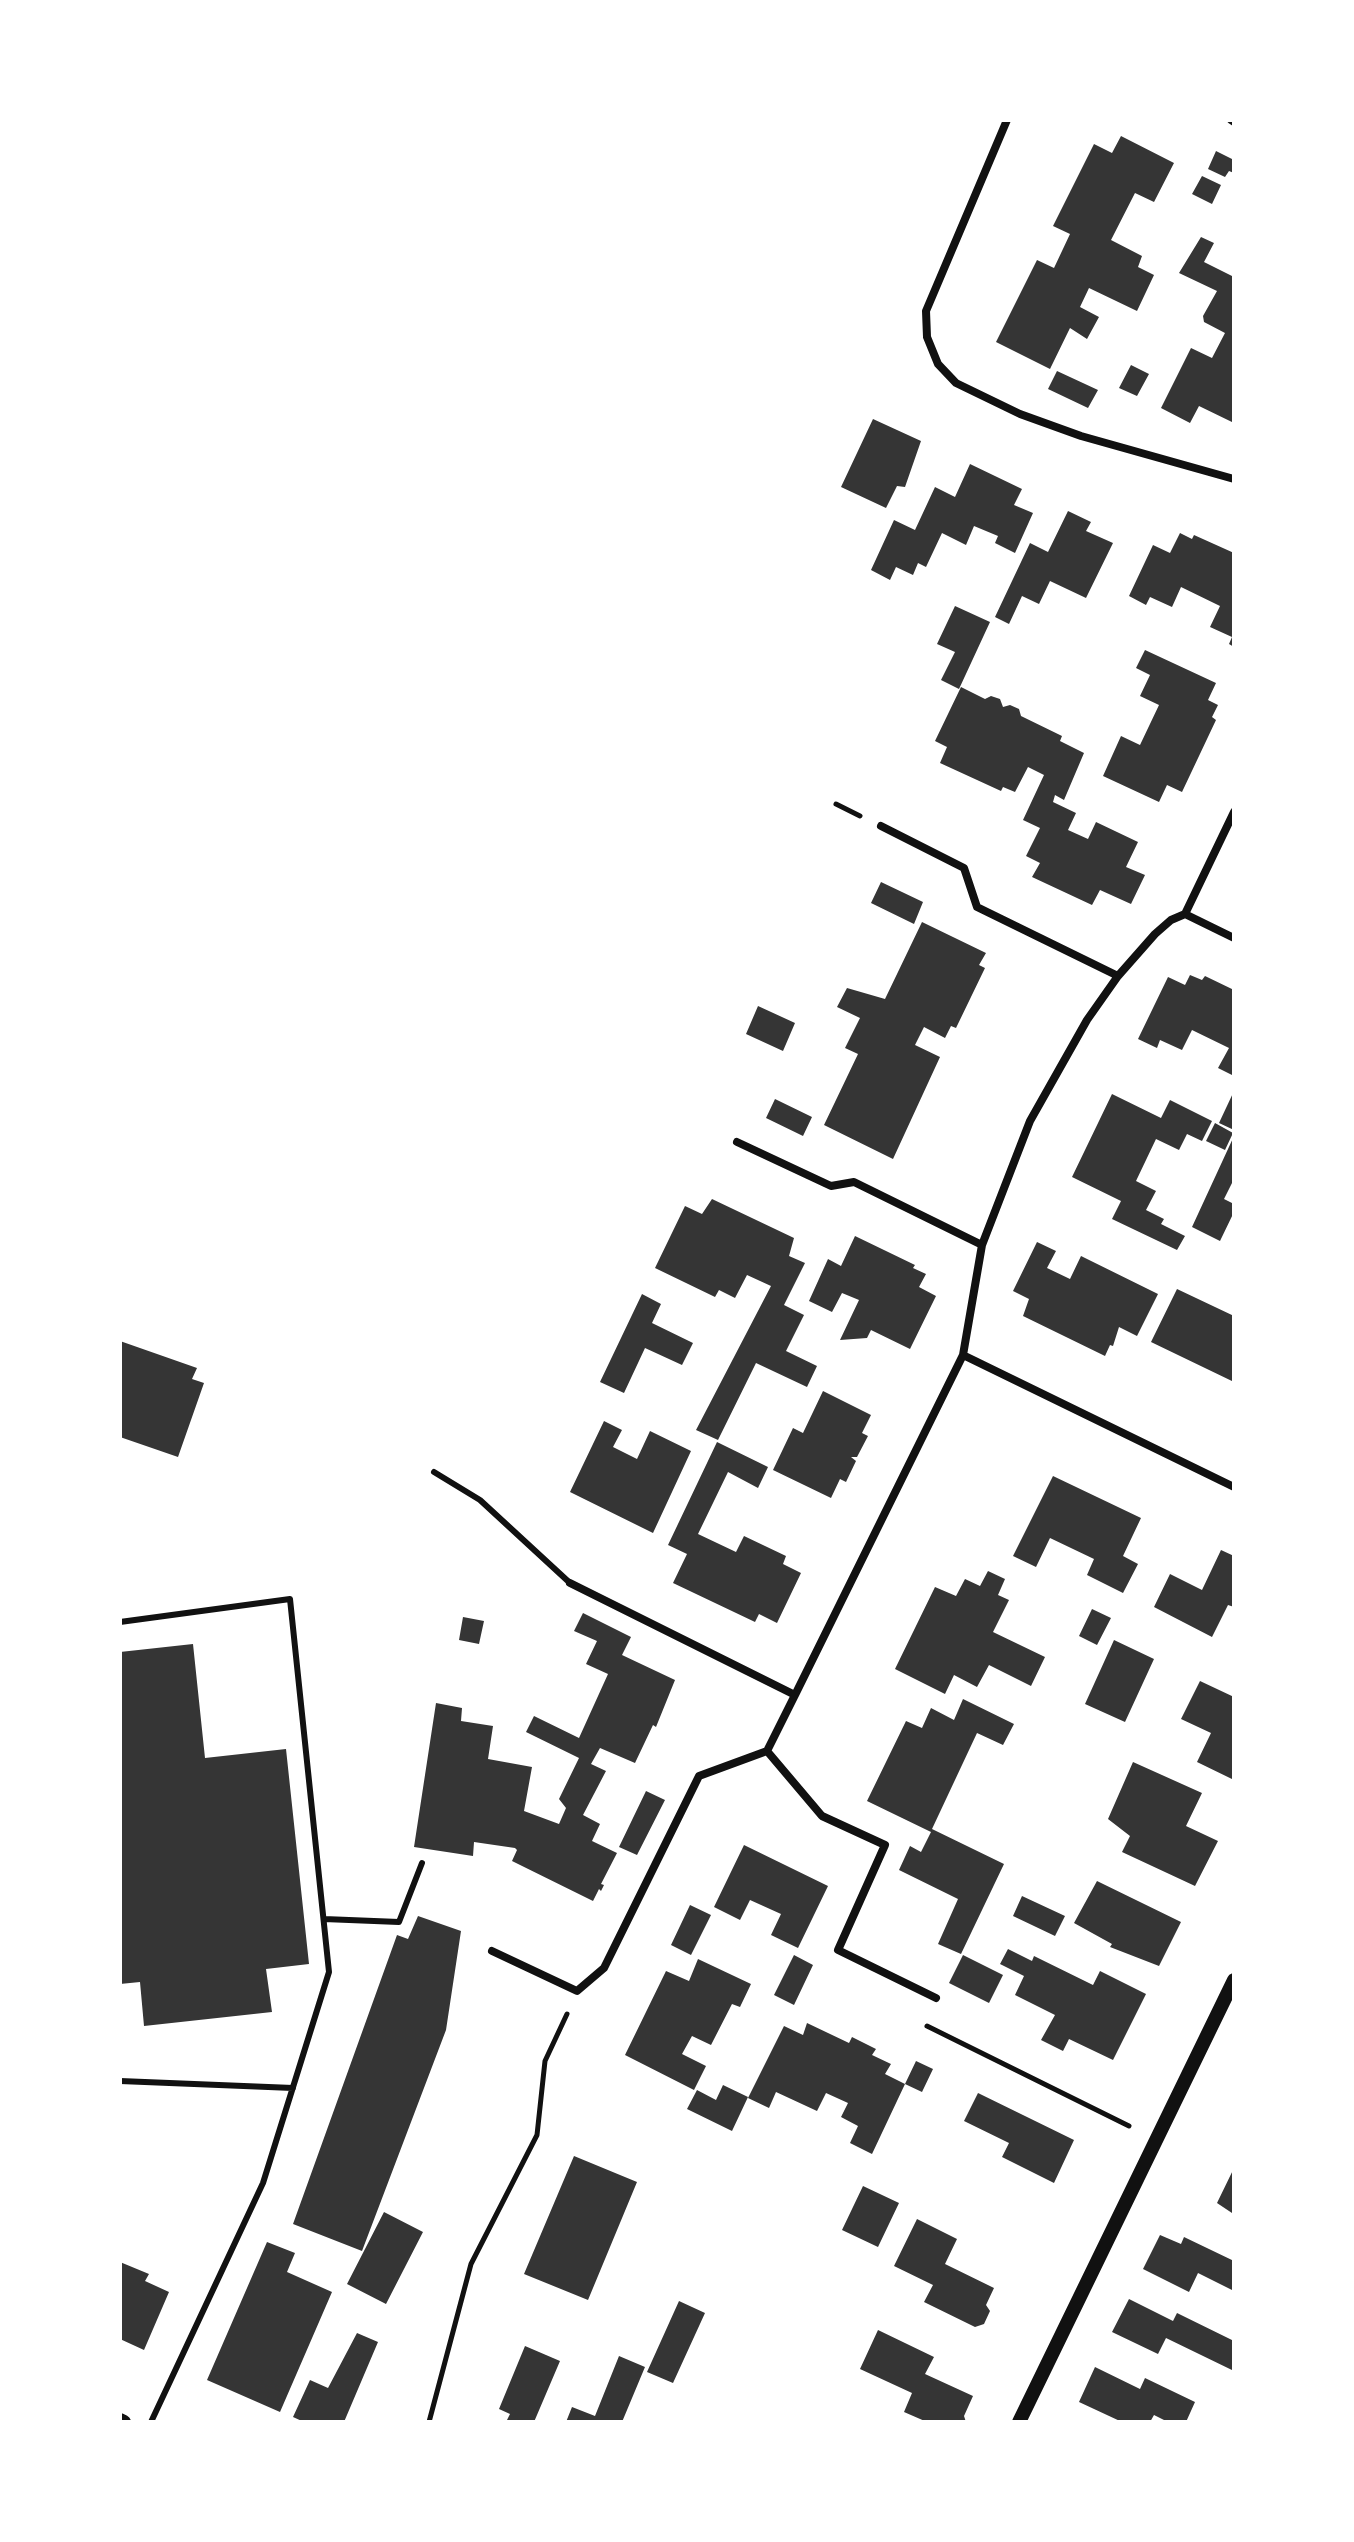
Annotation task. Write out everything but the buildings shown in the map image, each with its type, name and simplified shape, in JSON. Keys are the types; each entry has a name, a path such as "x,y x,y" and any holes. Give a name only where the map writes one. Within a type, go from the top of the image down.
{"street":[{"path":"1007,120 926,311 927,337 938,364 956,383 1020,414 1081,436 1234,479"},
{"path":"492,1951 577,1991 604,1968 699,1776 767,1751 963,1355 982,1245 1030,1121 1087,1020 1118,976 1155,934 1171,920 1185,914 1234,812"},
{"path":"881,826 964,868 977,907 1118,976"},
{"path":"1185,914 1234,938"},
{"path":"737,1142 831,1186 854,1182 982,1245"},
{"path":"963,1355 1234,1487"},
{"path":"570,1583 795,1695"},
{"path":"767,1751 822,1816 885,1845 838,1950 936,1998"},
{"path":"1019,2422 1234,1980"}],"lane":[{"path":"434,1472 480,1500 570,1583"},
{"path":"120,1622 290,1599 329,1972 263,2183 151,2422"},
{"path":"324,1919 399,1922 422,1863"},
{"path":"120,2081 293,2088"}],"path":[{"path":"429,2422 471,2264 537,2135 545,2061 577,1991"},
{"path":"936,1998 923,2024 1156,2140"}]}
